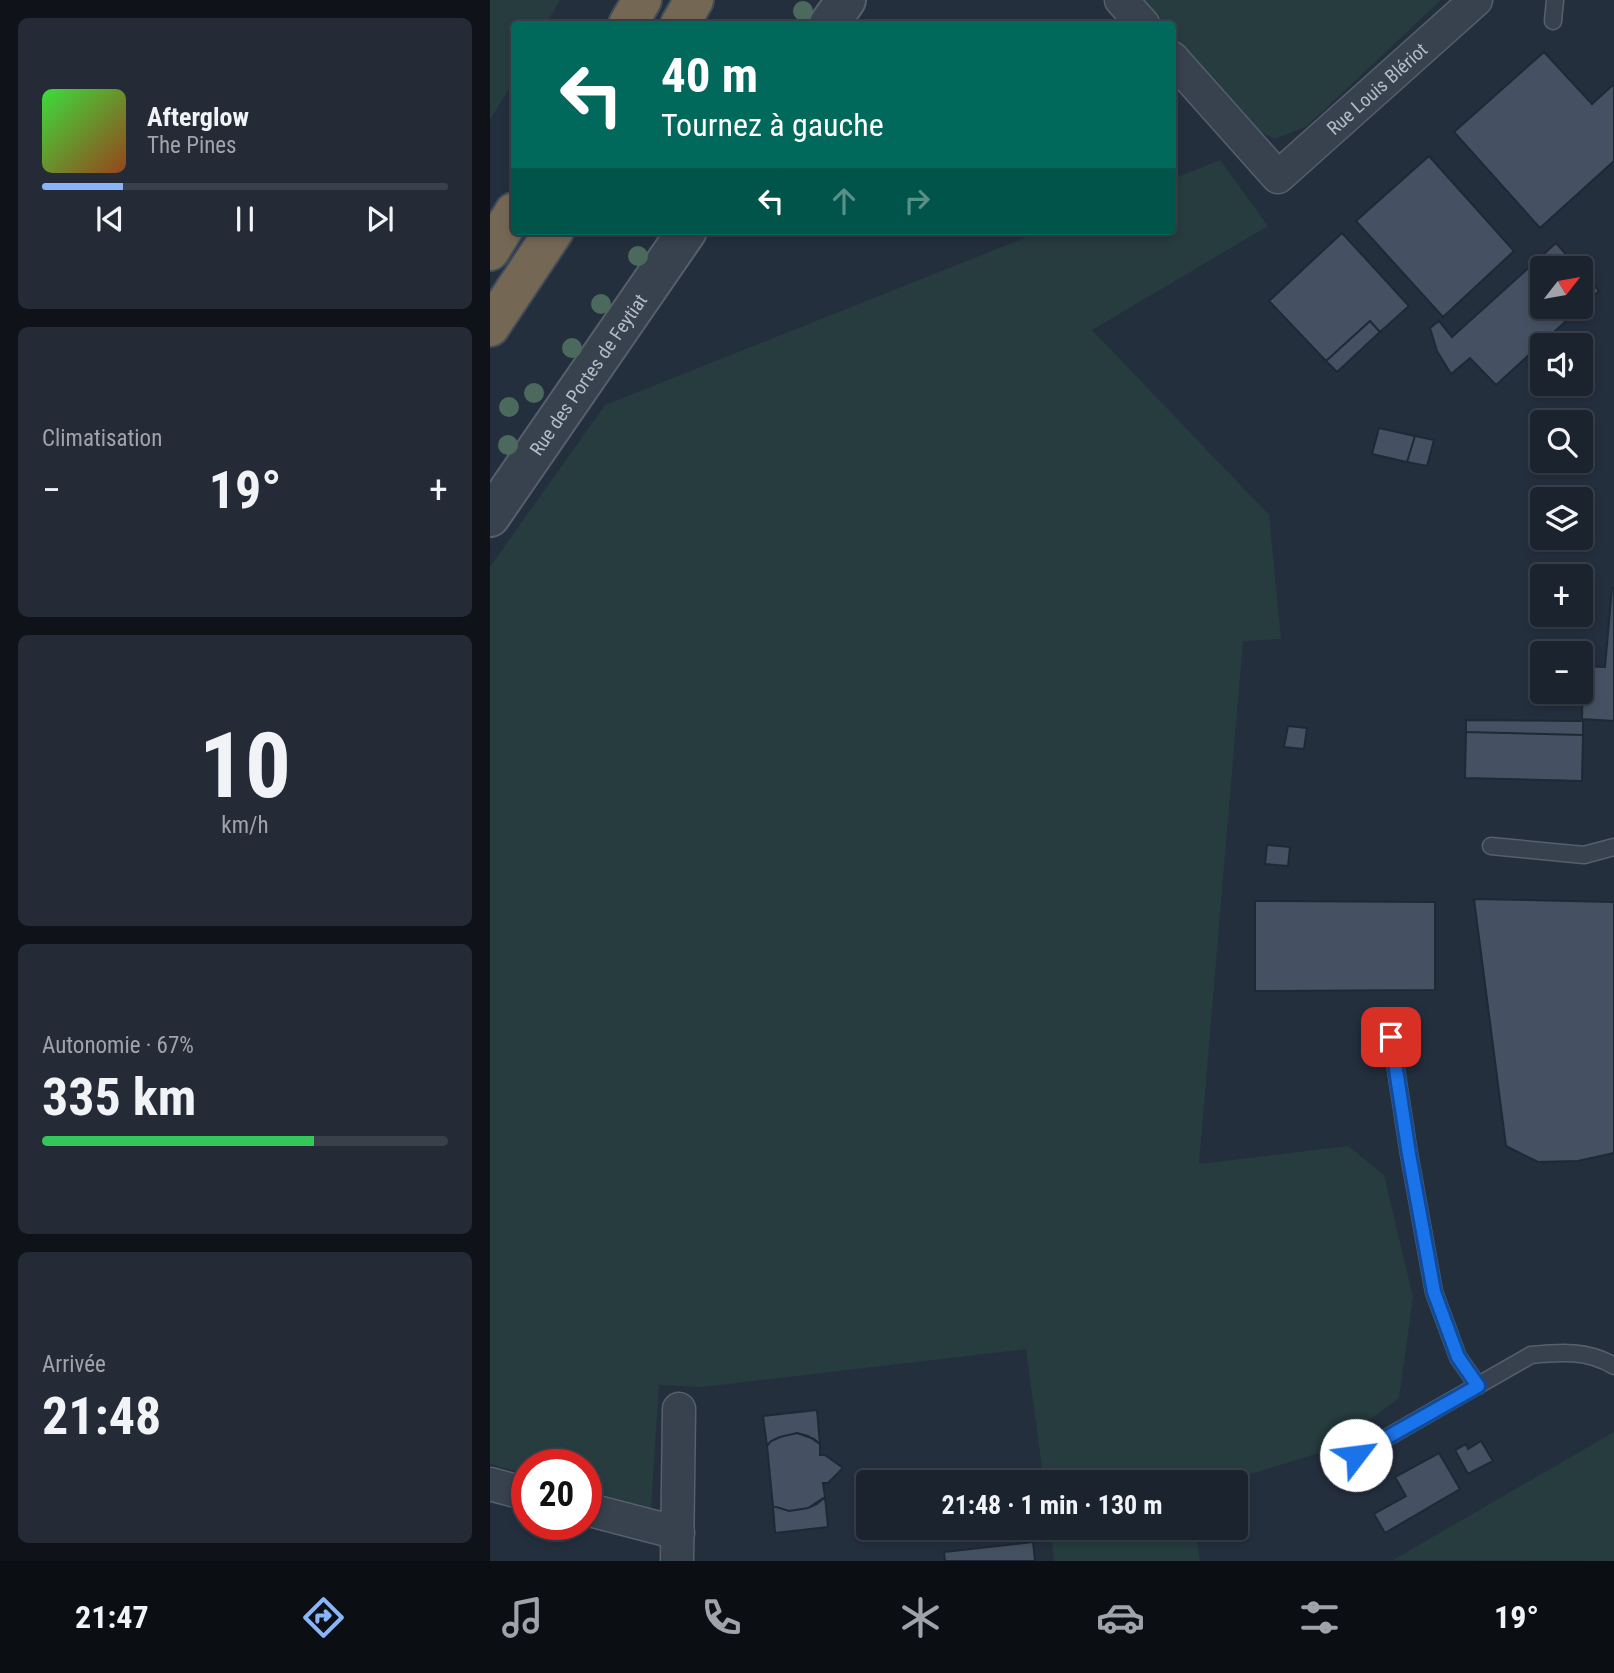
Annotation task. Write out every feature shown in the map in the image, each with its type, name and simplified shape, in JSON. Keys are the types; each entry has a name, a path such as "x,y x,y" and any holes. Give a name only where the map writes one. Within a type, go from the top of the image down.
{"highway":[{"path":"630,21 642,0"},
{"path":"682,21 694,0"},
{"path":"490,251 511,217"},
{"path":"490,327 551,235"}],"street":[{"path":"831,21 846,0"},
{"path":"1121,0 1140,21"},
{"name":"Rue Louis Blériot","path":"1176,62 1278,177 1476,0"},
{"name":"Rue des Portes de Feytiat","path":"490,517 684,235"},
{"path":"602,1516 678,1547 679,1409"},
{"path":"490,1484 511,1490"}],"lane":[{"path":"1553,21 1555,0"},
{"path":"1492,846 1584,855 1614,847"},
{"path":"1391,1037 1434,1292 1458,1357 1478,1386"},
{"path":"1332,1469 1531,1355 1554,1352 1597,1356 1614,1366"}],"green space":[{"path":"490,0 560,0 548,21 511,21 511,85 490,120"},
{"path":"1134,0 1441,0 1307,126 1275,139 1249,126 1176,45 1176,21 1153,21"},
{"path":"1220,160 1268,226 1092,330 1269,515 1281,639 1243,641 1199,1164 1348,1146 1384,1175 1413,1297 1399,1398 1331,1449 1248,1475 1248,1470 1042,1470 1026,1349 702,1387 659,1385 651,1508 602,1494 602,1449 511,1449 511,1470 490,1464 490,567 605,405 1032,235 1176,235 1176,178"},
{"path":"1614,1432 1614,1561 1393,1560"},
{"path":"1051,1540 1197,1540 1200,1561 1054,1561"}],"building":[{"path":"1544,52 1592,104 1614,84 1614,161 1540,228 1454,132"},
{"path":"1429,156 1514,251 1443,317 1356,221"},
{"path":"1342,233 1409,306 1380,332 1370,321 1326,361 1269,301"},
{"path":"1556,243 1567,256 1542,256"},
{"path":"1530,266 1530,319 1568,319 1553,333 1530,333 1530,354 1496,385 1470,358 1451,374 1437,351 1430,328 1439,321 1452,337"},
{"path":"1593,284 1599,291 1593,296"},
{"path":"1370,321 1380,332 1337,372 1326,361"},
{"path":"1379,428 1415,436 1407,462 1372,454"},
{"path":"1415,436 1434,440 1427,466 1407,462"},
{"path":"1614,588 1614,721 1582,719 1582,704 1593,704 1593,666 1605,667"},
{"path":"1466,720 1583,721 1583,735 1466,732"},
{"path":"1288,726 1307,728 1304,749 1284,747"},
{"path":"1466,732 1583,735 1582,781 1465,778"},
{"path":"1267,845 1290,847 1288,866 1265,864"},
{"path":"1474,899 1614,902 1614,1153 1578,1161 1538,1162 1506,1146"},
{"path":"1255,901 1435,902 1435,990 1255,991"},
{"path":"817,1410 820,1444 797,1433 780,1437 767,1446 763,1416"},
{"path":"797,1433 814,1439 820,1444 820,1455 825,1455 843,1468 828,1483 823,1483 825,1497 817,1504 789,1511 773,1506 767,1446 780,1437"},
{"path":"1481,1441 1493,1461 1468,1474 1455,1450 1466,1444 1468,1449"},
{"path":"1439,1453 1460,1489 1385,1533 1374,1514 1406,1496 1395,1477"},
{"path":"825,1497 828,1527 775,1533 773,1506 789,1511 808,1508"},
{"path":"1033,1542 1035,1561 945,1561 944,1552"}],"route":[{"path":"1356,1455 1478,1386 1458,1357 1434,1292 1391,1037"}]}
